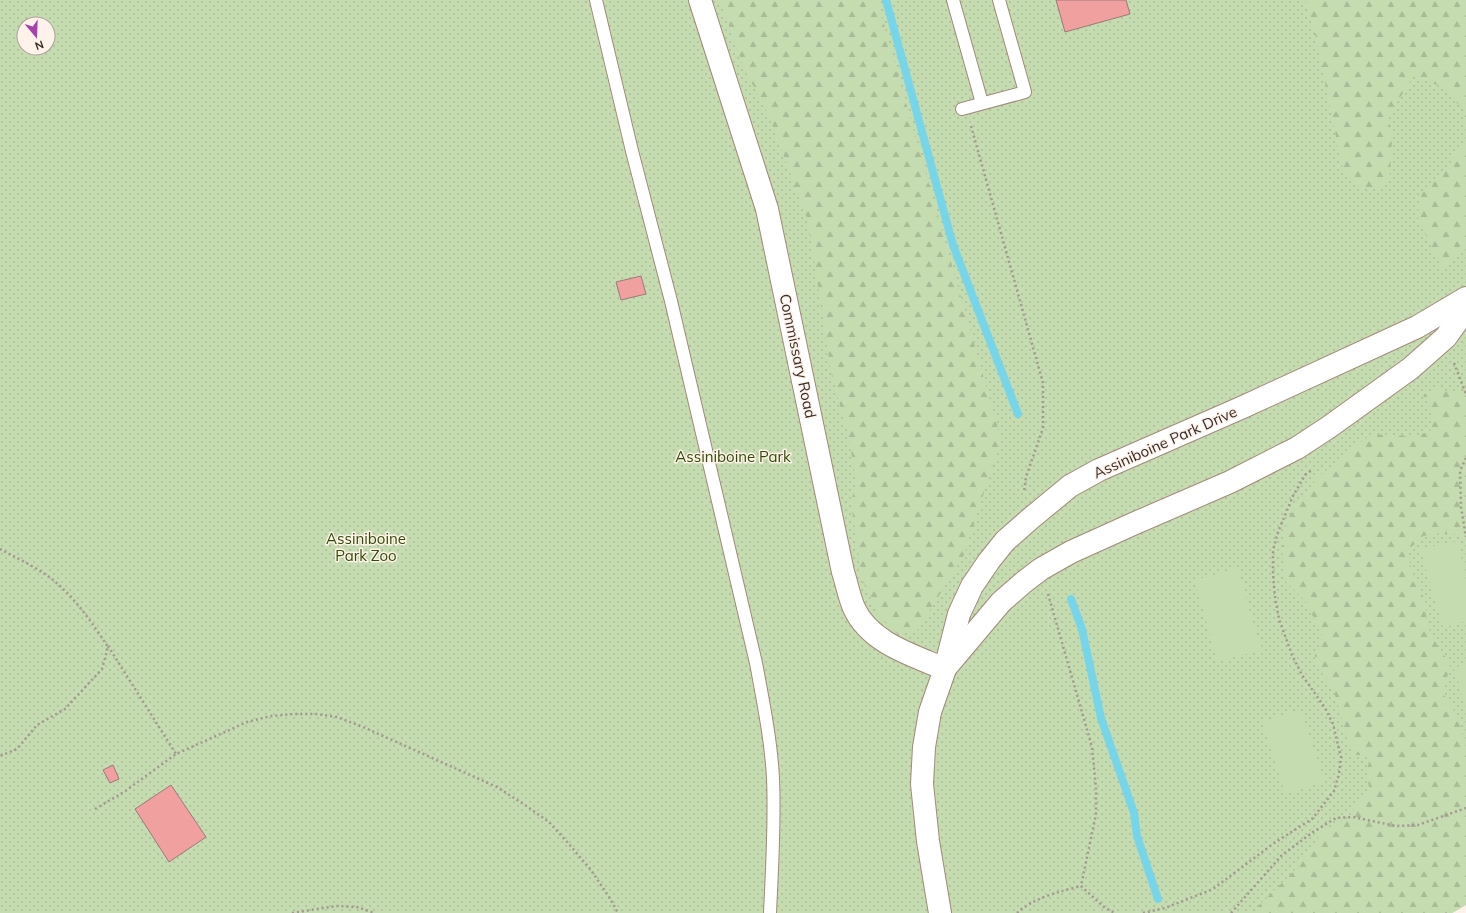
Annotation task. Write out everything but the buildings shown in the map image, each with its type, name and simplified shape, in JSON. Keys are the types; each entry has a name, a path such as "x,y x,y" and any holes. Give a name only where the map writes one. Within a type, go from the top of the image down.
{"street":[{"name":"Commissary Road","path":"700,0 767,209 843,572 854,608 862,622 893,647 945,669"},
{"name":"Assiniboine Park Drive","path":"940,913 928,841 922,784 924,747 930,712 945,669 958,614 972,586 1005,541 1070,486 1099,470 1243,407 1417,327 1466,298"},
{"name":"Assiniboine Park Drive","path":"945,669 1001,602 1041,569 1071,552 1230,482 1297,448 1411,368 1446,337 1466,309"}],"lane":[{"path":"596,0 632,151 671,301 756,663 766,720 773,778 773,856 770,913"},
{"path":"953,0 982,104"},
{"path":"962,109 1025,92 999,0"}],"path":[{"path":"962,109 970,126 1043,383 1044,428 1026,477 1024,493 1030,519"},
{"path":"1448,367 1458,358"},
{"path":"1454,362 1466,394"},
{"path":"1466,458 1460,472 1461,506 1466,536"},
{"path":"1143,913 1165,908 1213,890 1274,843 1312,820 1334,791 1339,774 1341,757 1333,724 1325,708 1302,675 1292,655 1280,619 1275,597 1273,575 1273,550 1285,513 1305,475 1315,466"},
{"path":"0,549 37,569 60,586 84,613 108,647 176,754"},
{"path":"1041,569 1092,747 1096,789 1096,814 1081,886"},
{"path":"0,756 17,749 37,725 65,709 102,669 108,647"},
{"path":"95,809 124,792 176,754 247,722 271,716 294,714 316,714 337,717 498,787 525,805 549,822 568,843 591,870 618,913"},
{"path":"1231,913 1282,855 1312,832 1336,818 1353,817 1396,826 1418,825 1466,809"},
{"path":"1017,913 1036,901 1054,893 1081,886"},
{"path":"1081,886 1105,908 1114,913"},
{"path":"293,913 336,906 357,907 374,913"}],"green space":[{"name":"Assiniboine Park","path":"0,0 1466,0 1466,905 1452,913 0,913"},
{"path":"720,0 877,0 1001,439 964,555 916,633 896,633 878,615 862,579 851,503 856,481 849,439 831,372 808,221 768,114 743,66"},
{"path":"1305,0 1466,0 1466,128 1463,109 1442,87 1414,76 1388,116 1392,139 1390,174 1379,189 1358,189 1342,166 1316,38"},
{"path":"1466,140 1466,247 1442,268 1417,216 1422,193 1443,173"},
{"path":"1436,389 1466,394 1466,540 1461,535 1441,533 1423,536 1407,551 1412,571 1426,603 1427,628 1450,665 1443,694 1460,720 1464,744 1466,746 1466,905 1452,913 1254,913 1256,908 1293,872 1324,830 1347,819 1369,789 1367,769 1370,759 1365,755 1353,755 1334,692 1318,667 1315,655 1323,637 1306,602 1286,582 1282,552 1287,521 1296,505 1318,477 1371,434 1416,436 1430,431 1434,413 1423,395"},
{"path":"1458,541 1466,580 1466,621 1443,628 1420,549"},
{"path":"1238,568 1261,650 1217,662 1195,580"},
{"path":"1466,664 1466,709 1454,668"},
{"path":"1301,710 1324,781 1285,794 1262,722"}],"waterway":[{"path":"886,0 953,245 1018,414"},
{"path":"1071,599 1082,629 1101,718 1134,813 1137,836 1158,899"}],"park label":[{"name":"Assiniboine Park Zoo","path":"366,546"}]}
